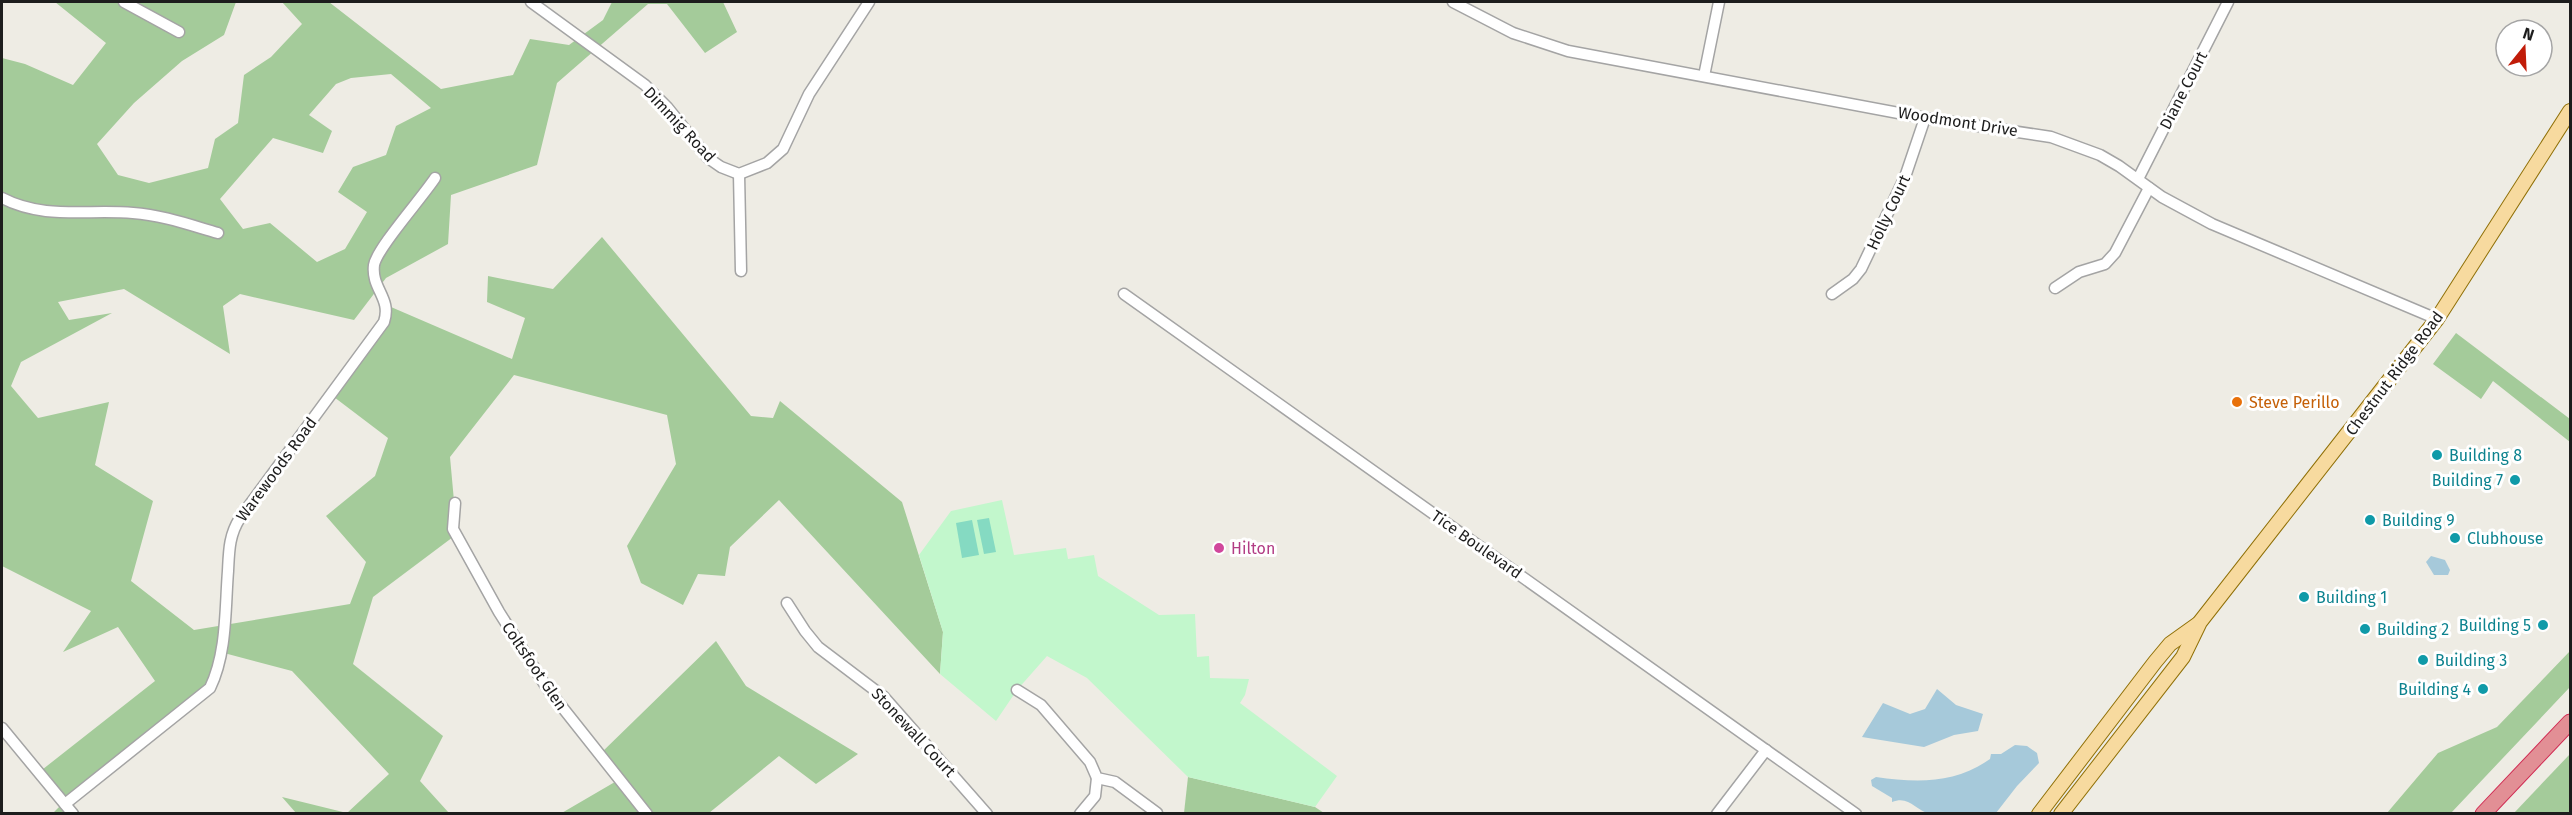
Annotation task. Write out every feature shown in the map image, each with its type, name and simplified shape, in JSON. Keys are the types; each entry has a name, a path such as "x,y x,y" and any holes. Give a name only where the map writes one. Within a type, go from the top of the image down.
{"highway":[{"path":"2483,813 2571,722"},
{"path":"2516,779 2571,730"}],"main road":[{"name":"Chestnut Ridge Road","path":"2061,813 2183,657 2200,622 2437,319 2571,111"},
{"name":"Chestnut Ridge Road","path":"2039,813 2170,644 2200,622"}],"street":[{"path":"124,2 180,32"},
{"name":"Dimmig Road","path":"531,2 645,85 667,107 708,158 721,167 739,174"},
{"path":"741,271 739,174 767,163 783,149 809,94 869,2"},
{"name":"Woodmont Drive","path":"1453,2 1480,18 1540,43 1925,118 2051,137 2100,155 2188,213 2437,319"},
{"path":"1704,76 1719,2"},
{"name":"Diane Court","path":"2138,179 2228,2"},
{"name":"Holly Court","path":"1832,294 1854,279 1861,269 1905,177 1925,118"},
{"name":"Warewoods Road","path":"65,804 210,688 218,669 222,649 231,535 240,518 384,322 387,305 375,282 374,265 382,247 435,178"},
{"path":"2055,288 2079,272 2105,264 2115,253 2149,188"},
{"path":"2,198 42,211 69,214 136,213 177,221 218,233"},
{"name":"Tice Boulevard","path":"1124,294 1856,813"},
{"name":"Coltsfoot Glen","path":"455,503 453,529 499,612 547,688 647,813"},
{"name":"Stonewall Court","path":"787,603 818,647 885,697 987,813"},
{"path":"1017,690 1041,705 1090,762 1097,778 1095,795 1080,813"},
{"path":"2,728 73,813"},
{"path":"1717,813 1766,750"},
{"path":"1097,778 1115,782 1156,813"},
{"name":"Tice Boulevard","path":"1828,795 1868,813"}],"green space":[{"path":"55,2 236,2 224,35 182,61 134,103 97,144 118,175 149,183 208,168 215,139 238,123 244,75 271,57 302,24 282,2 329,2 441,89 513,75 530,39 569,45 603,20 612,2 723,2 737,32 705,53 667,4 648,4 557,83 537,165 451,195 448,244 386,278 354,320 240,294 223,306 230,354 124,289 58,302 69,320 112,313 21,362 11,386 38,418 109,402 95,465 153,501 131,581 194,630 350,604 366,562 326,516 375,476 388,438 330,394 391,307 512,359 525,318 487,302 488,276 553,289 602,237 751,416 773,418 780,401 902,502 943,632 940,674 779,500 730,547 725,576 698,574 683,605 641,583 627,546 676,464 667,415 514,375 450,457 457,534 373,597 353,664 443,736 420,781 449,813 347,813 389,774 292,671 224,653 201,699 68,809 71,813 53,813 63,803 38,773 155,681 118,627 63,652 91,611 2,566 2,58 25,64 73,85 106,43","holes":["391,74 431,108 396,126 386,155 353,167 338,192 367,212 345,249 317,262 270,223 243,229 220,199 273,138 323,153 332,131 309,115 336,84 351,78"]},
{"path":"2456,333 2570,419 2570,442 2493,381 2481,399 2433,364"},
{"path":"1002,500 1014,555 1066,548 1068,559 1094,555 1098,576 1159,615 1195,614 1197,657 1209,656 1210,678 1249,679 1245,695 1240,703 1337,776 1315,807 1188,777 1087,678 1047,656 1017,690 996,721 940,674 943,632 919,555 951,511"},
{"path":"989,518 996,552 984,554 977,520"},
{"path":"972,520 979,555 962,558 956,523"},
{"path":"716,641 746,686 858,754 816,784 779,756 709,813 560,814 620,779 600,754"},
{"path":"2570,651 2570,687 2451,813 2387,813 2438,753 2497,727"},
{"path":"2570,754 2570,813 2514,813"},
{"path":"1188,777 1315,807 1324,813 1184,813"},
{"path":"282,797 347,813 296,813"}],"water":[{"path":"2431,556 2445,560 2450,570 2448,575 2434,575 2426,562"},
{"path":"1937,689 1956,705 1983,714 1978,731 1954,735 1924,747 1862,737 1883,703 1910,714 1925,709"},
{"path":"2015,745 2027,746 2037,753 2039,763 1996,813 1930,814 1903,800 1892,802 1892,798 1872,786 1871,780 1876,777 1921,781 1963,773 1990,759 1991,754 2001,754"}],"place":[{"name":"Steve Perillo","path":"2237,402"},
{"name":"Building 8","path":"2437,455"},
{"name":"Building 7","path":"2515,480"},
{"name":"Building 9","path":"2370,520"},
{"name":"Clubhouse","path":"2455,538"},
{"name":"Hilton","path":"1219,548"},
{"name":"Building 1","path":"2304,597"},
{"name":"Building 5","path":"2543,625"},
{"name":"Building 2","path":"2365,629"},
{"name":"Building 3","path":"2423,660"},
{"name":"Building 4","path":"2483,689"}]}
